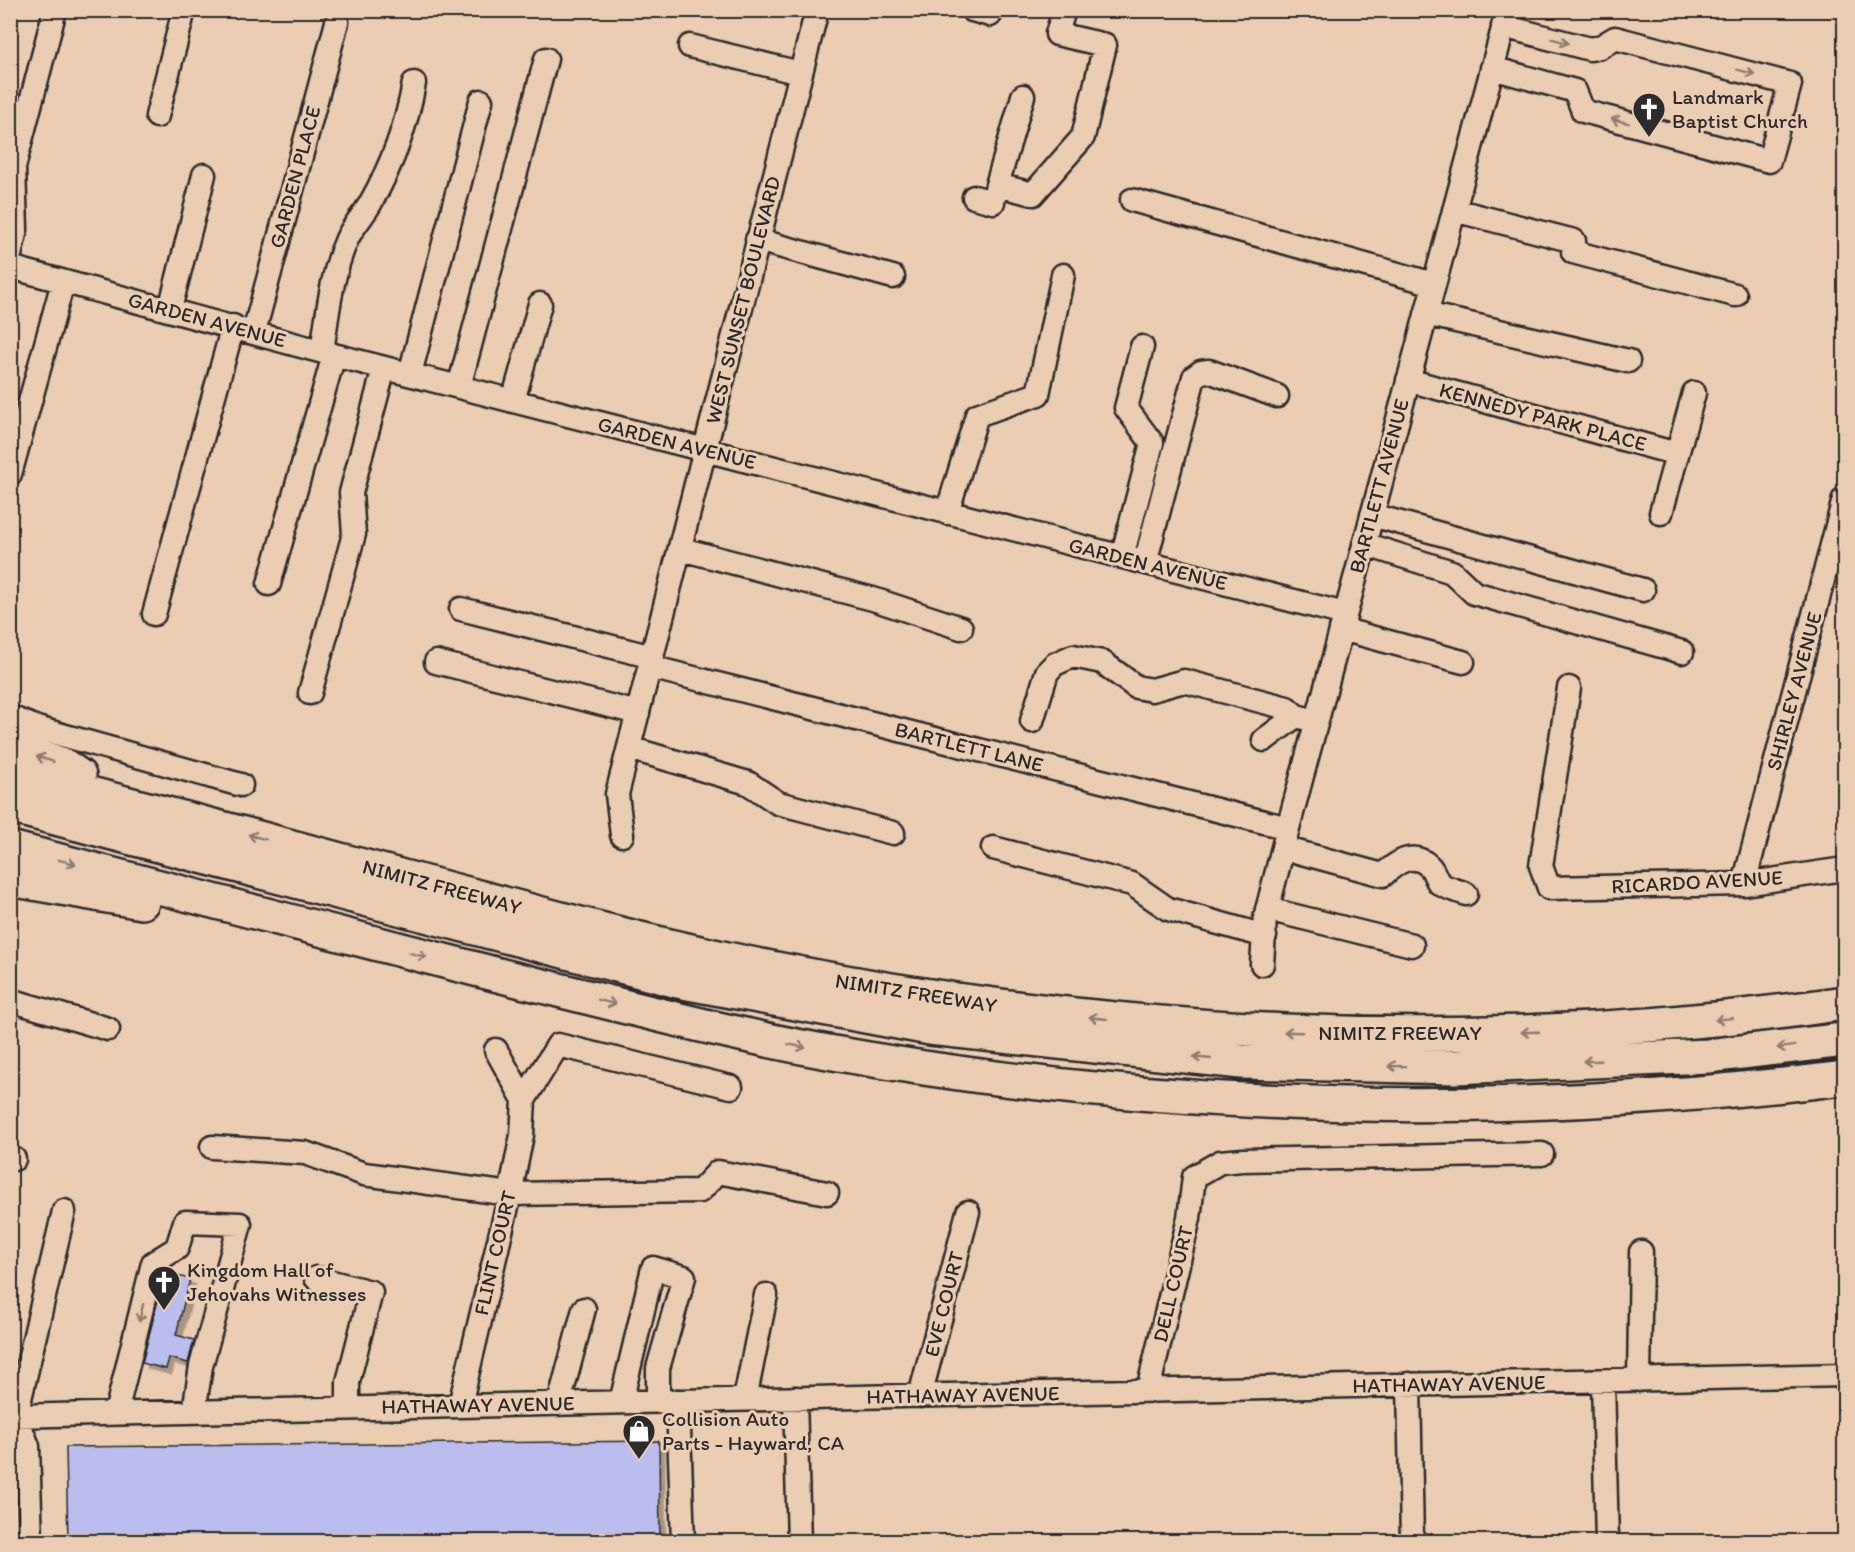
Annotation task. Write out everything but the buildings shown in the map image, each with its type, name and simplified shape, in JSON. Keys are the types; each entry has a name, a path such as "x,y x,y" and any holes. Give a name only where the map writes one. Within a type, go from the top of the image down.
{"highway":[{"path":"10,746 63,765 113,799"},
{"name":"NIMITZ FREEWAY","path":"10,773 600,930 827,979 993,1005 1209,1028 1449,1035 1688,1023 1845,1003"},
{"path":"10,806 678,981 930,1028 1241,1062 1455,1067 1708,1056 1845,1040"},
{"path":"10,848 379,945 711,1027 827,1052 957,1073 1198,1097 1445,1105 1569,1102 1685,1095 1845,1078"},
{"path":"10,879 379,945"}],"street":[{"path":"10,255 16,229 14,167 55,10"},
{"path":"157,116 184,10"},
{"name":"WEST SUNSET BOULEVARD","path":"622,835 617,794 817,10"},
{"path":"997,185 1033,194 1083,137 1105,45 1057,34 1064,10"},
{"path":"1492,68 1575,91 1583,111 1769,160 1790,84 1615,38 1600,47 1590,49 1505,18"},
{"name":"BARTLETT AVENUE","path":"1262,964 1268,909 1285,838 1306,718 1343,622 1505,18"},
{"name":"GARDEN PLACE","path":"154,614 337,22"},
{"path":"690,46 800,73"},
{"path":"459,387 546,59"},
{"path":"269,584 328,353 333,275 348,237 371,202 398,142 408,113 414,83"},
{"path":"974,197 993,202 1023,96"},
{"path":"410,374 482,101"},
{"path":"170,309 204,175"},
{"path":"1132,200 1434,284"},
{"path":"1454,210 1574,241 1573,252 1735,295"},
{"path":"757,240 893,277"},
{"name":"GARDEN AVENUE","path":"10,267 384,368 1145,563 1343,622 1463,662"},
{"path":"947,513 977,415 1038,393 1063,275"},
{"path":"10,474 15,436 63,282"},
{"path":"513,401 540,304"},
{"path":"1426,314 1628,361"},
{"path":"1122,557 1152,443 1126,408 1142,347"},
{"path":"310,693 354,534 351,493 384,368"},
{"path":"1145,563 1194,377 1201,372 1209,371 1277,396"},
{"name":"KENNEDY PARK PLACE","path":"1408,380 1677,454"},
{"path":"1661,513 1694,393"},
{"name":"SHIRLEY AVENUE","path":"1744,884 1845,499"},
{"path":"1372,515 1643,590"},
{"path":"1364,544 1452,572 1474,593 1682,652"},
{"path":"681,549 862,596 961,628"},
{"name":"BARTLETT LANE","path":"461,609 1285,838 1383,875 1397,862 1407,858 1418,861 1429,866 1440,884 1466,894"},
{"path":"1032,721 1047,672 1055,664 1073,656 1102,662 1136,687 1152,690 1184,681 1287,708 1306,718"},
{"path":"436,662 638,713"},
{"name":"RICARDO AVENUE","path":"1569,688 1541,866 1549,888 1744,884 1845,869"},
{"path":"10,717 37,728 241,785"},
{"path":"1264,740 1306,718"},
{"path":"629,748 748,783 778,803 893,833"},
{"path":"993,848 1132,884 1168,909 1264,936"},
{"path":"1268,909 1412,945"},
{"path":"10,1000 108,1029"},
{"path":"496,1050 524,1100 558,1045 731,1087"},
{"name":"FLINT COURT","path":"460,1405 510,1194 522,1135 524,1100"},
{"path":"212,1147 305,1153 364,1174 510,1194 700,1191 718,1172 827,1193"},
{"name":"DELL COURT","path":"1148,1390 1189,1218 1194,1177 1220,1162 1243,1160 1542,1154"},
{"path":"31,1542 28,1446 13,1416 64,1211"},
{"name":"EVE COURT","path":"920,1396 968,1212"},
{"path":"116,1413 153,1263 177,1248 185,1222 240,1224 201,1366 194,1412"},
{"path":"1639,1380 1641,1252"},
{"path":"621,1402 653,1268 684,1277 658,1368 668,1401 683,1542"},
{"path":"316,1278 371,1292 348,1382 348,1408"},
{"path":"745,1400 766,1295"},
{"path":"559,1403 584,1309"},
{"name":"HATHAWAY AVENUE","path":"13,1416 1845,1375"},
{"path":"1603,1381 1607,1542"},
{"path":"1409,1384 1412,1542"},
{"path":"795,1398 799,1542"}],"place":[{"name":"Landmark Baptist Church","path":"1649,138"},
{"name":"Kingdom Hall of Jehovahs Witnesses","path":"164,1311"},
{"name":"Collision Auto Parts - Hayward, CA","path":"639,1460"}]}
